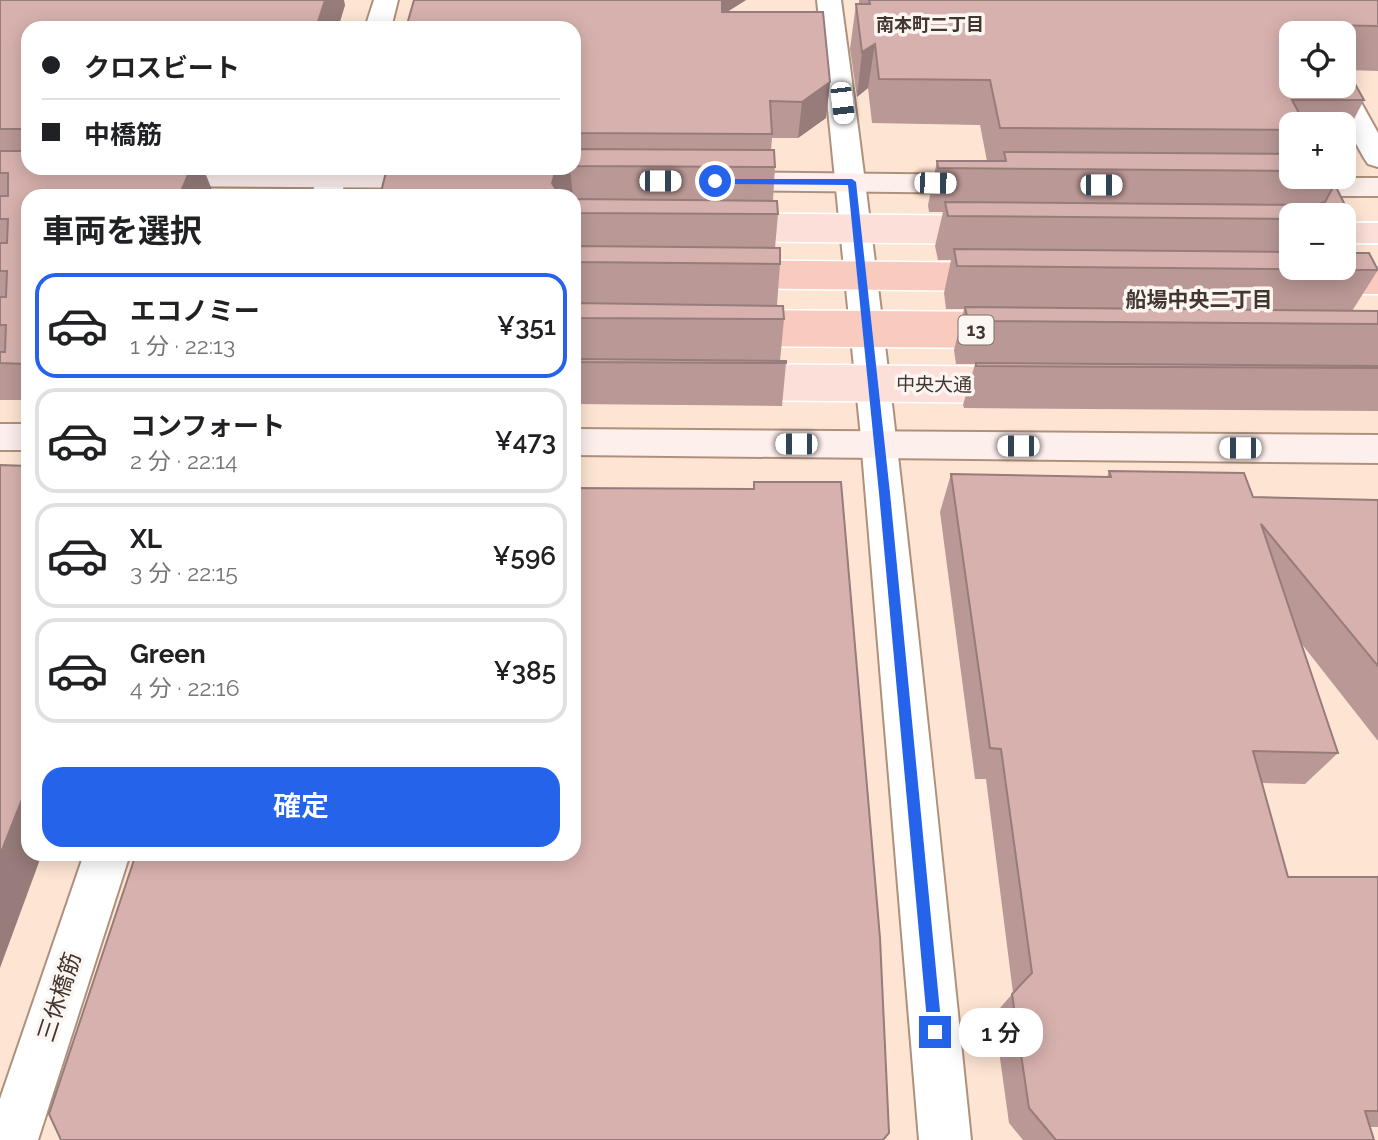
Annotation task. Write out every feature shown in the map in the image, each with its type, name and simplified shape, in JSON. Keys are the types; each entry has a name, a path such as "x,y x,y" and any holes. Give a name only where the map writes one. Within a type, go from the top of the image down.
{"highway":[{"path":"699,274 1031,277"},
{"path":"1356,280 1378,280"},
{"name":"13","path":"699,327 1045,331"}],"main road":[{"path":"698,227 1016,230"},
{"path":"1356,233 1378,233"},
{"name":"中央大通","path":"699,382 1059,385"}],"street":[{"path":"380,21 386,0"},
{"path":"829,0 852,182 879,444 945,1140"},
{"path":"1345,98 1378,158"},
{"path":"124,177 331,181 469,179"},
{"path":"702,181 1018,184"},
{"path":"1253,186 1378,187"},
{"path":"0,437 21,437"},
{"path":"581,442 1378,449"},
{"name":"三休橋筋","path":"12,1140 105,861"}],"building":[{"path":"0,0 325,0 318,21 21,21 21,129 0,129"},
{"path":"414,0 722,0 722,12 823,12 830,82 802,102 770,101 772,134 581,133 581,21 408,21"},
{"path":"869,0 1378,0 1378,26 1356,26 1356,21 1279,21 1279,98 1356,98 1356,86 1364,100 1292,100 1298,112 1279,112 1279,130 1000,128 990,80 879,79 875,44 862,52 856,4 870,4"},
{"path":"581,149 774,150 775,167 581,166"},
{"path":"0,151 21,151 21,175 188,175 182,189 21,189 21,364 0,363 0,352 5,352 6,325 0,325 0,297 6,297 7,271 0,271 0,243 7,243 8,219 0,219 0,196 8,196 8,173 0,173"},
{"path":"1004,152 1279,154 1279,171 938,168 937,161 1006,161"},
{"path":"385,175 554,175 552,183 556,189 382,189"},
{"path":"1332,189 1337,189 1344,203 1322,203"},
{"path":"581,199 777,201 778,214 581,213"},
{"path":"945,202 1279,205 1279,219 948,216"},
{"path":"581,246 780,248 780,264 581,262"},
{"path":"954,249 1279,252 1279,269 957,266"},
{"path":"1356,253 1369,253 1378,270 1356,270"},
{"path":"581,303 783,306 784,319 581,318"},
{"path":"965,307 1378,311 1378,324 968,321"},
{"path":"581,359 786,361 581,362"},
{"path":"976,363 1378,366 1378,368 976,366"},
{"path":"0,465 21,466 21,802 0,855"},
{"path":"1109,471 1244,473 1253,497 1378,500 1378,666 1261,524 1338,753 1253,751 1288,877 1378,877 1378,1111 1365,1111 1374,1140 1056,1140 1029,1108 1012,994 1032,973 1001,749 990,748 951,474 1111,477"},
{"path":"754,482 841,482 880,938 889,1133 883,1140 61,1140 49,1114 134,861 581,861 581,488 754,489"}],"district":[{"name":"南本町二丁目","path":"930,25"},
{"name":"船場中央二丁目","path":"1199,300"}],"route":[{"path":"715,181 852,182 885,493 935,1032"}]}
